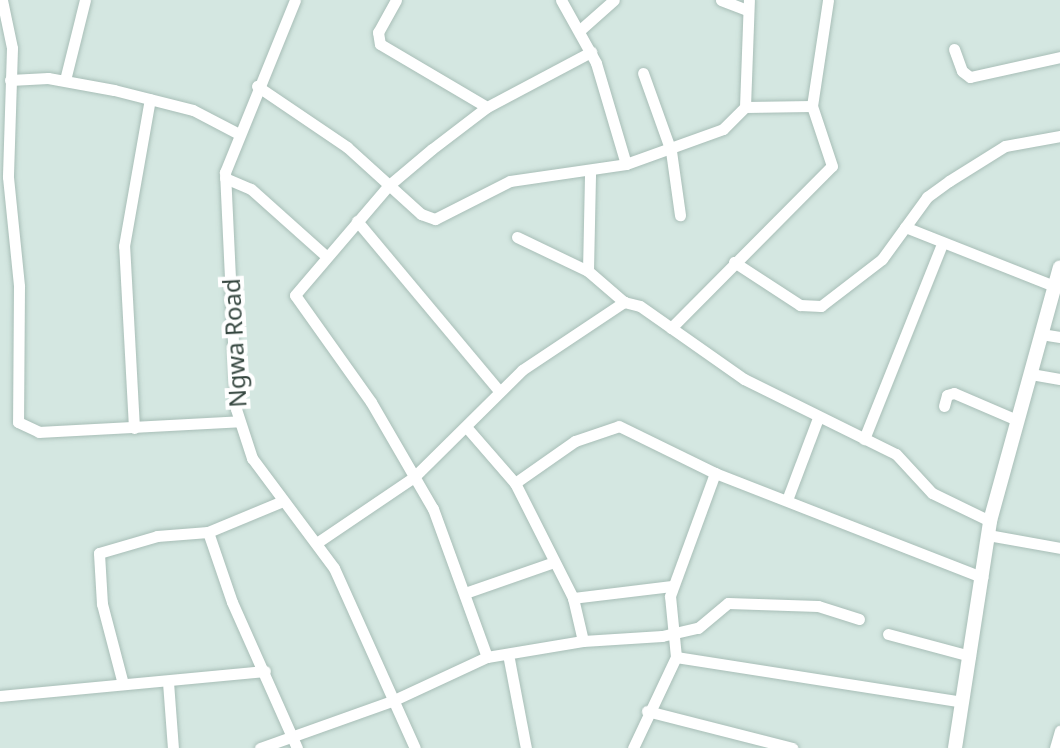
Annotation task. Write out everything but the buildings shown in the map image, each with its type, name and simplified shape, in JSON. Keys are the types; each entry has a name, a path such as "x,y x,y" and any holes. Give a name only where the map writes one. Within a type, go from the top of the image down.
{"street":[{"path":"2,0 10,80 9,202 19,286 16,418 31,432 239,421"},
{"path":"65,80 85,0"},
{"path":"396,0 378,32 380,44 487,107"},
{"path":"561,0 591,52 626,164"},
{"path":"580,30 614,0"},
{"path":"257,86 347,147 421,214 435,219 510,181 590,173 671,151 723,129 745,107 747,5 721,0"},
{"path":"671,328 832,166 812,106 828,0"},
{"name":"Ngwa Road","path":"290,2 237,133 225,178 239,421 252,458 318,542 356,612 415,748"},
{"path":"954,49 962,71 970,77 1060,57"},
{"path":"487,657 433,509 371,402 296,300 298,289 388,186 487,107 591,52"},
{"path":"643,73 671,151 680,215"},
{"path":"10,80 65,80 150,99 193,110 237,133"},
{"path":"134,428 124,246 150,99"},
{"path":"745,107 812,106"},
{"path":"734,262 811,308 838,295 882,259 927,197 1005,146 1060,136"},
{"path":"588,271 590,173"},
{"path":"225,178 251,189 326,256"},
{"path":"357,221 499,391"},
{"path":"905,227 1054,286"},
{"path":"517,237 588,271 624,302 640,306 744,379 896,454 932,493 989,528 1060,548"},
{"path":"864,439 942,244"},
{"path":"955,748 989,528 1060,267"},
{"path":"318,542 414,477 468,429 499,391 624,302"},
{"path":"1041,334 1060,337"},
{"path":"1031,374 1060,379"},
{"path":"944,406 947,395 954,393 1017,420"},
{"path":"787,500 818,418"},
{"path":"515,483 575,441 619,426 715,473 982,577"},
{"path":"468,429 515,483 573,598 583,641"},
{"path":"633,748 647,711 676,657 670,633 672,586 715,473"},
{"path":"123,684 102,604 99,553 157,536 208,532 283,501"},
{"path":"208,532 296,744"},
{"path":"465,593 554,562"},
{"path":"573,598 672,586"},
{"path":"260,748 296,744 487,657 583,641 698,628 722,606 742,601 818,606 859,619"},
{"path":"888,634 970,656"},
{"path":"508,654 526,748"},
{"path":"676,657 962,702"},
{"path":"0,696 265,671"},
{"path":"168,682 173,748"},
{"path":"647,711 792,748"},
{"path":"1055,748 1060,731"}],"shaded area":[{"path":"0,0 1060,0 1060,748 0,748"}]}
